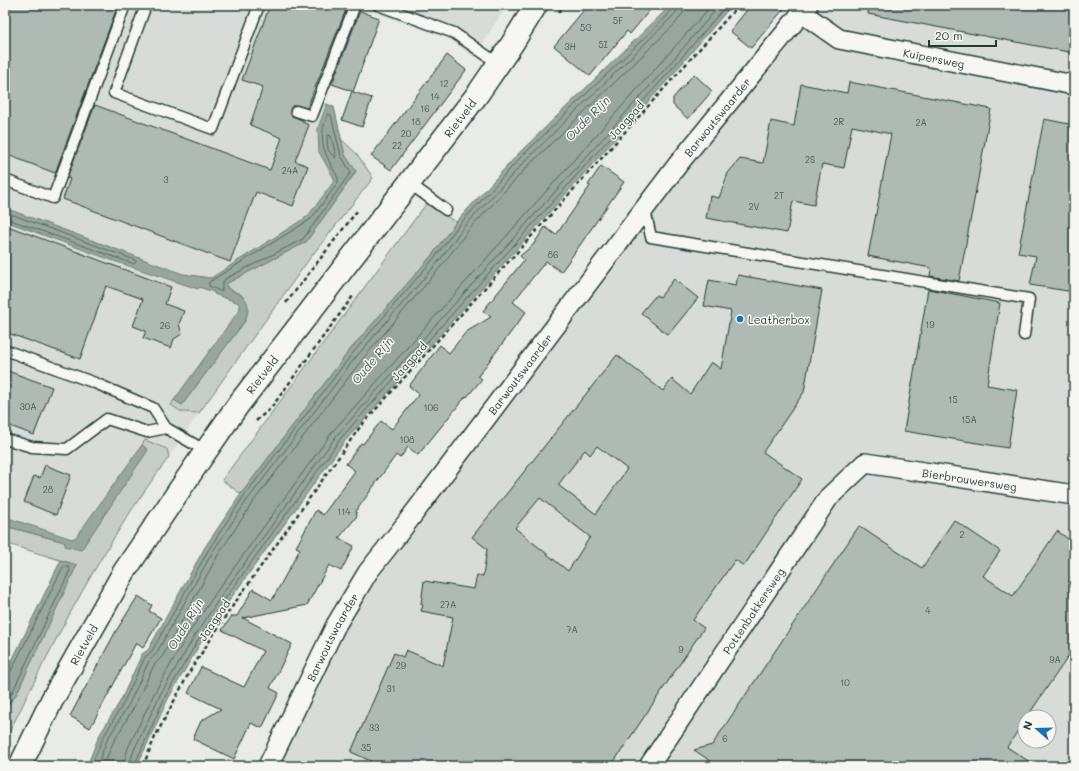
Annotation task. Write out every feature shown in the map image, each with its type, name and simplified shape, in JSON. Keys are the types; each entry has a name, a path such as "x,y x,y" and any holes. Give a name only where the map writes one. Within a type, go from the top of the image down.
{"main road":[{"name":"Rietveld","path":"20,766 52,700 124,572 206,451 238,405 499,64 536,5"}],"street":[{"name":"Kuipersweg","path":"805,9 839,40 1074,85"},
{"name":"Barwoutswaarder","path":"268,766 336,625 368,572 645,210 679,163 805,9"},
{"name":"Bierbrouwersweg","path":"865,463 1074,495"},
{"name":"Pottenbakkersweg","path":"650,766 829,497 865,463"}],"lane":[{"path":"5,180 53,198 125,5"},
{"path":"146,5 114,94 213,129 259,5"},
{"path":"296,111 312,116 355,5"},
{"path":"378,5 454,33 499,64"},
{"path":"409,183 446,210"},
{"path":"645,210 651,236 1029,299 1024,335"},
{"path":"5,350 95,383 153,408 166,428 206,451"},
{"path":"5,440 32,447 67,449 107,419 147,432 166,428"}],"path":[{"name":"Jaagpad","path":"143,766 156,737 190,671 226,614 360,427 739,5"},
{"path":"253,424 271,408 356,292"}],"shaded area":[{"path":"5,5 507,5 474,57 447,38 361,8 325,101 327,104 318,128 319,152 335,180 308,216 244,256 234,302 239,303 240,309 171,405 182,412 199,413 169,457 167,449 145,440 141,448 76,537 72,539 5,517"},
{"path":"820,5 1074,5 1074,766 279,766 347,622 511,396 676,181"},
{"path":"341,139 357,154 373,178 310,258 199,413 182,412 171,405 174,400 182,405 245,321 242,295 227,288 226,283 306,242 356,172 345,155"},
{"path":"426,204 456,222 432,255 349,351 241,494 222,480"},
{"path":"145,440 167,449 169,457 122,525 80,595 5,741 5,704 9,704 16,695 76,565 5,543 5,526 61,541 81,550 146,448 142,445"}],"water":[{"name":"Oude Rijn","path":"671,5 732,5 673,74 345,441 231,598 201,642 168,699 137,766 87,766 99,736 121,700 142,654 148,650 205,547 241,494 349,351 432,255 456,222 518,154"},
{"path":"327,104 334,107 345,155 356,171 306,242 226,284 227,288 239,294 246,300 248,308 245,321 182,405 174,400 240,309 239,303 214,294 214,292 199,287 198,289 114,261 5,221 5,208 183,274 211,278 308,216 335,180 319,152 318,128"},
{"path":"142,445 148,450 81,550 65,546 65,543 61,541 5,526 5,517 72,539 76,537"},
{"path":"61,560 77,565 16,695 8,704 5,704 5,675"}],"building":[{"path":"5,5 118,5 55,173 5,154"},
{"path":"270,5 343,5 347,7 307,108 295,105 290,109 292,116 309,125 295,161 308,166 293,206 256,192 230,262 63,199 70,179 67,178 95,105 270,170 282,138 250,125 263,87 242,80"},
{"path":"588,5 654,5 630,34 627,31 590,76 554,46"},
{"path":"751,5 787,5 751,48 730,31"},
{"path":"869,5 1074,5 1074,53 868,14"},
{"path":"360,11 379,18 353,92 372,98 362,127 342,120 352,91 332,84"},
{"path":"447,55 466,70 391,170 371,156"},
{"path":"694,74 712,91 688,119 673,105 673,98"},
{"path":"849,82 991,109 959,281 930,276 931,268 868,256 891,134 852,126 844,168 822,164 814,205 793,201 787,233 706,218 710,196 719,198 728,173 740,159 763,163 771,121 794,126 801,84 847,93"},
{"path":"1044,119 1074,125 1074,292 1030,285 1036,256 1018,253"},
{"path":"601,166 624,182 561,272 546,261 513,302 526,312 478,376 482,379 467,397 466,396 418,455 408,447 400,458 396,455 356,511 357,516 339,538 354,546 341,571 329,565 307,605 243,618 292,644 270,688 279,693 262,728 251,723 234,759 193,739 201,721 221,709 188,693 201,667 244,687 263,651 222,630 232,616 237,616 253,589 272,600 300,549 296,547 316,510 323,515 355,471 346,464 361,443 363,444 381,421 392,429 419,394 409,386 440,345 449,353 466,332 491,317 483,311 524,260 520,256 533,245 545,227 556,235 590,186 588,185"},
{"path":"5,225 171,287 165,304 184,311 179,324 182,334 174,339 171,348 143,338 146,331 133,326 143,299 106,286 80,359 5,332"},
{"path":"738,275 822,290 804,392 763,452 802,479 744,566 735,560 693,620 704,628 611,766 370,766 371,761 351,752 394,653 403,657 406,650 443,666 453,617 421,611 423,605 421,604 424,581 474,589 477,575 483,576 487,549 472,537 617,355 663,391 672,379 690,394 711,362 721,369 731,311 704,306 709,280 736,285","holes":["597,446 627,469 596,514 558,485 585,450 590,455","540,498 590,537 568,571 515,528"]},
{"path":"674,279 698,298 668,335 641,313 656,295 660,297"},
{"path":"928,289 1000,303 987,385 1017,390 1008,448 904,431"},
{"path":"5,370 52,387 34,435 5,424"},
{"path":"45,465 71,475 56,515 24,502 34,476 40,478"},
{"path":"954,520 1000,551 983,576 1013,596 1057,531 1074,543 1074,648 1032,709 1017,709 1017,732 1007,747 1036,766 718,766 694,750 712,745 859,526 922,568"},
{"path":"138,596 152,605 149,611 161,618 143,648 136,643 90,728 70,716 116,631"}],"place":[{"name":"Leatherbox","path":"740,319"}]}
